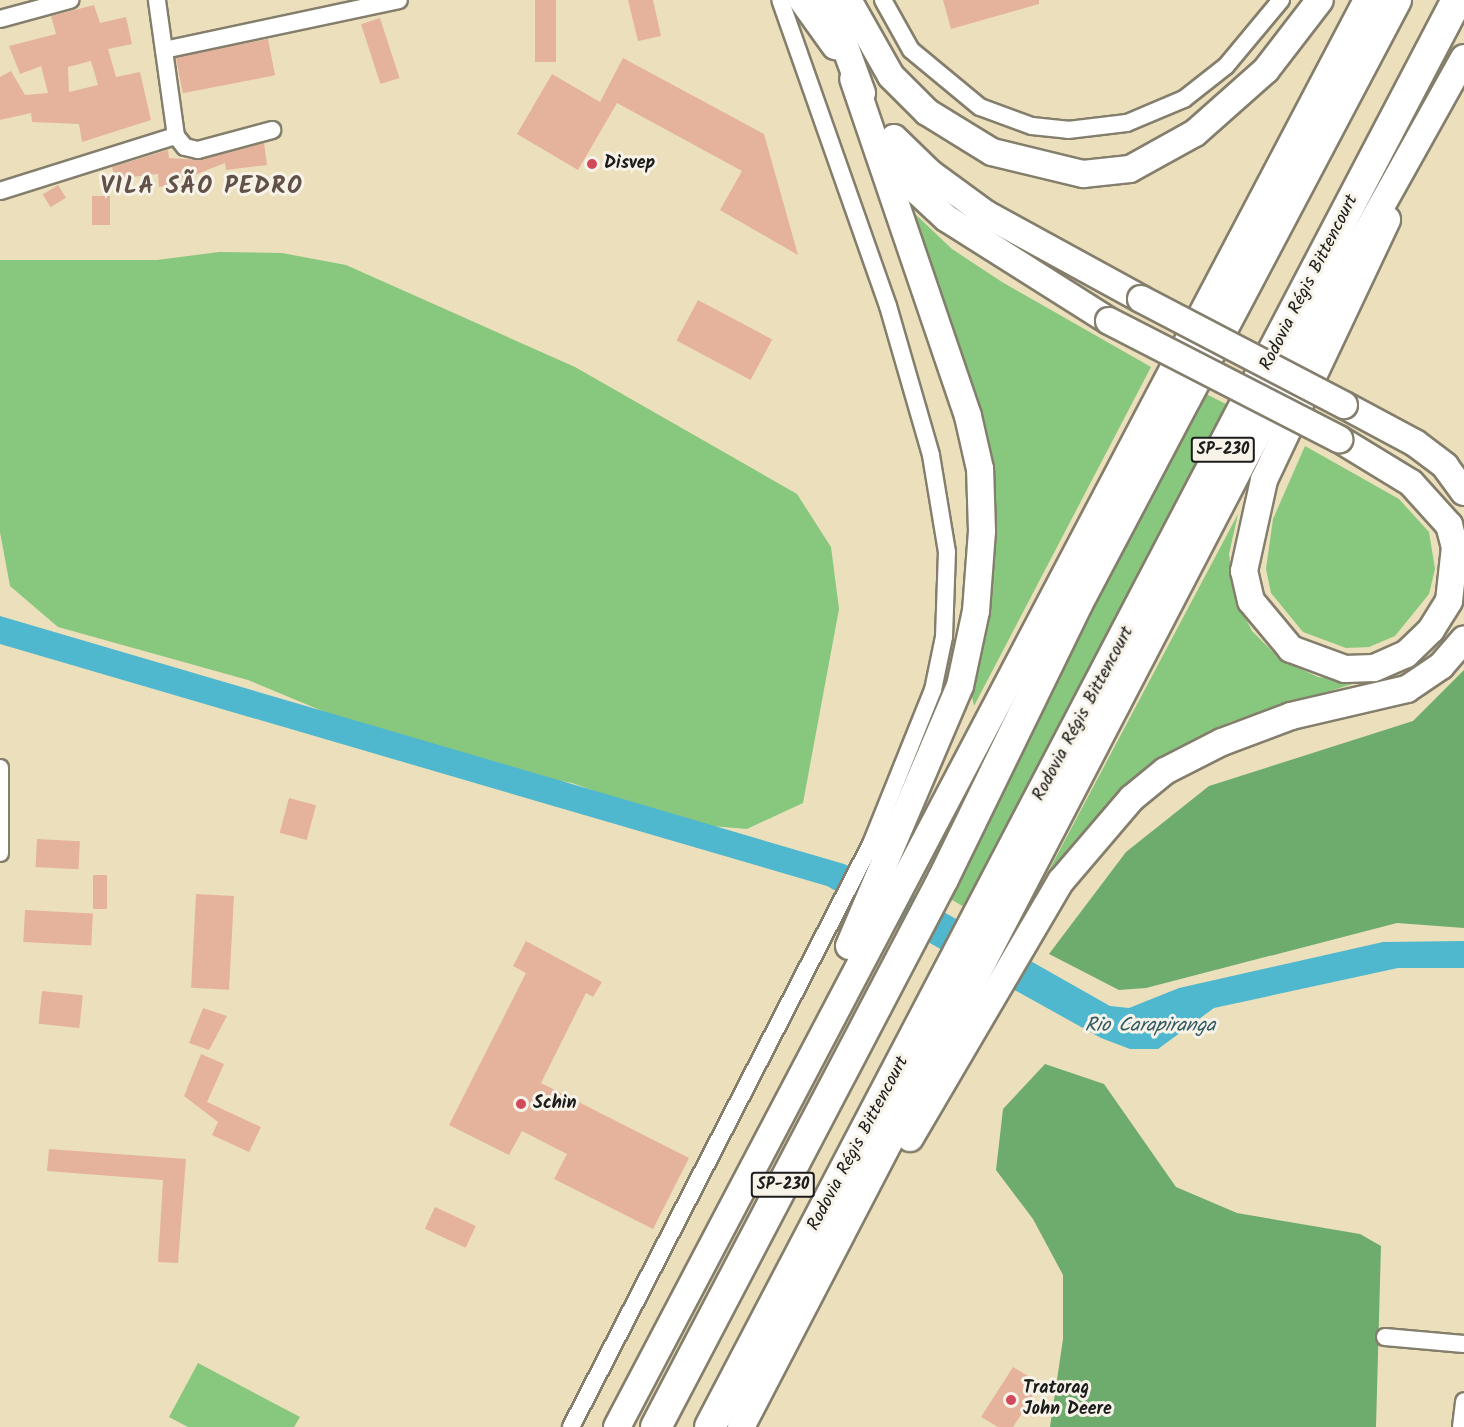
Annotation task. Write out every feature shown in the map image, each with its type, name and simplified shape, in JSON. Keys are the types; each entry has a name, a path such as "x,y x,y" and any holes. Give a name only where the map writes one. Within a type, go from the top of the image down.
{"highway":[{"name":"SP-230","path":"656,1427 943,879 1077,604 1396,0"},
{"name":"Rodovia Régis Bittencourt","path":"710,1427 999,904 1457,0"}],"main road":[{"path":"802,0 850,71 879,122 902,170 946,218 1109,321 1339,439 1411,483 1449,525 1455,547 1449,602 1431,630 1406,654 1374,668 1345,669 1312,659 1274,634 1251,601 1244,571 1247,542 1264,480 1425,130"},
{"path":"617,1427 740,1185 890,852 960,686 980,586 981,495 968,416 828,0"},
{"path":"848,0 863,33 891,76 927,112 963,138 1027,164 1106,173 1149,162 1216,117 1266,70 1320,0"},
{"path":"890,852 1367,0"},
{"path":"999,904 1339,279 1464,58"},
{"path":"879,122 930,173 986,214 1141,299 1415,443 1445,466 1464,492"},
{"path":"808,1301 1034,928 1101,830 1165,771 1292,716 1407,688 1441,666 1464,640"},
{"path":"741,1427 808,1301 966,967"}],"street":[{"path":"0,19 70,0"},
{"path":"157,0 176,136 191,150 272,130"},
{"path":"164,50 356,4 399,0"},
{"path":"780,0 893,325 931,455 948,592 933,690 890,852"},
{"path":"863,0 863,33"},
{"path":"883,0 910,50 980,107 1032,126 1068,130 1127,123 1184,99 1226,66 1281,0"},
{"path":"0,192 176,136"},
{"path":"0,768 0,853"},
{"path":"572,1427 663,1255 861,914"},
{"path":"1385,1337 1464,1344"},
{"path":"1461,1427 1464,1401"}],"green space":[{"path":"914,213 952,249 1002,282 1151,367 974,706 970,688 975,398"},
{"path":"219,252 282,253 346,265 575,367 797,494 831,547 839,609 803,803 747,829 687,824 572,783 510,772 332,715 248,680 58,627 10,586 0,532 0,260 157,260"},
{"path":"1204,393 1228,405 966,908 947,897"},
{"path":"1305,446 1399,499 1429,532 1435,569 1429,594 1395,636 1369,647 1346,648 1303,632 1271,593 1266,569 1273,519"},
{"path":"1238,514 1229,554 1234,595 1252,631 1281,660 1318,677 1359,682 1230,722 1175,751 1141,776 1087,831 1030,906"},
{"path":"1464,670 1464,928 1397,923 1146,988 1119,990 1049,954 1126,852 1209,786 1413,721"},
{"path":"1045,1064 1104,1084 1176,1187 1237,1213 1360,1234 1381,1246 1376,1427 1050,1427 1063,1339 1063,1275 1033,1219 996,1170 1003,1109"},
{"path":"198,1363 300,1417 294,1427 188,1427 169,1417"}],"water":[{"name":"Rio Carapiranga","path":"0,616 844,864 912,894 1110,1006 1129,1008 1179,988 1383,942 1464,941 1464,968 1398,968 1214,1008 1158,1049 1130,1049 1101,1038 827,886 0,644"}],"building":[{"path":"535,0 556,0 556,62 535,62"},
{"path":"628,0 653,0 661,36 638,41"},
{"path":"943,0 1039,0 1039,4 951,29"},
{"path":"94,5 100,23 126,17 132,44 108,49 116,77 140,72 151,120 82,142 79,124 32,122 31,113 0,120 0,77 11,71 25,95 48,93 41,66 20,74 9,46 56,34 51,16","holes":["91,61 98,85 69,92 68,67"]},
{"path":"380,18 399,78 380,84 361,24"},
{"path":"268,39 275,75 183,93 176,57"},
{"path":"623,58 764,134 798,255 720,210 742,171 617,103 578,170 517,134 552,74 600,102"},
{"path":"264,143 267,165 226,170 225,163 167,186 159,187 158,174 115,179 112,167 168,150 169,158 200,160"},
{"path":"58,185 66,198 51,207 43,195"},
{"path":"92,196 110,196 110,225 92,225"},
{"path":"698,300 772,339 751,380 676,341"},
{"path":"289,798 316,805 307,840 280,833"},
{"path":"37,839 80,841 78,869 36,867"},
{"path":"93,875 107,875 107,909 93,909"},
{"path":"196,894 234,896 229,990 191,988"},
{"path":"25,910 93,914 91,946 23,942"},
{"name":"Schin","path":"526,941 602,982 593,997 586,993 541,1083 689,1158 653,1229 554,1179 567,1154 522,1131 509,1155 449,1125 526,973 513,966"},
{"path":"42,991 83,995 79,1028 39,1024"},
{"path":"203,1008 227,1016 209,1050 189,1043"},
{"path":"201,1054 224,1064 207,1102 261,1127 249,1152 212,1135 218,1122 184,1096"},
{"path":"49,1149 186,1159 178,1263 158,1262 163,1180 47,1171"},
{"path":"435,1207 476,1226 466,1248 425,1229"},
{"name":"Tratorag John Deere","path":"1013,1367 1041,1384 1013,1427 998,1427 981,1417"}],"place":[{"name":"Disvep","path":"592,164"},
{"name":"Schin","path":"521,1104"},
{"name":"Tratorag John Deere","path":"1011,1400"}],"district":[{"name":"VILA SÃO PEDRO","path":"202,187"}]}
